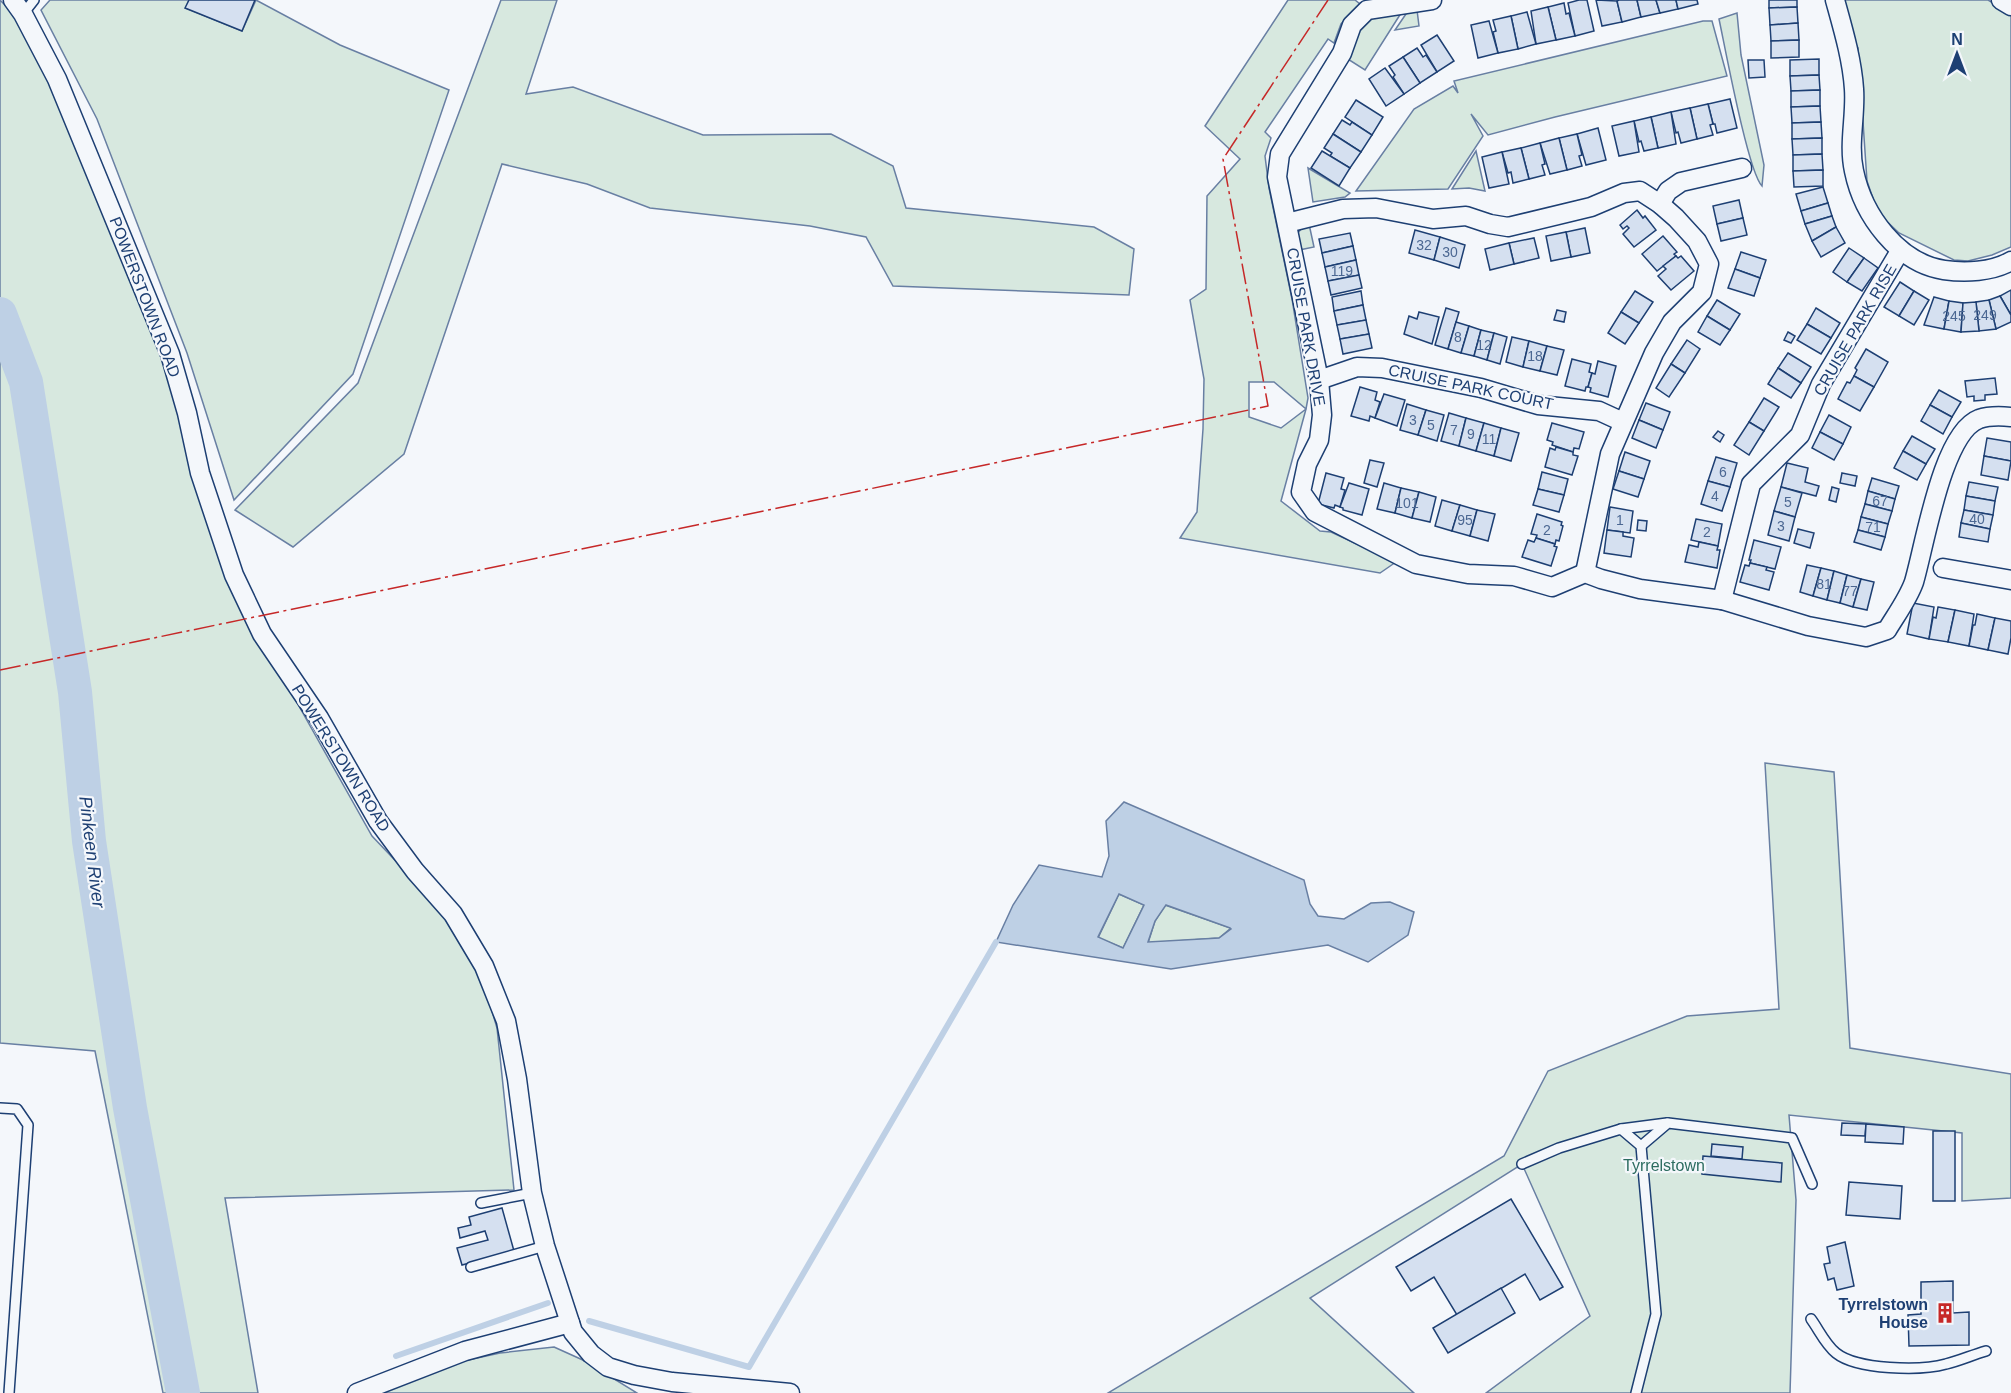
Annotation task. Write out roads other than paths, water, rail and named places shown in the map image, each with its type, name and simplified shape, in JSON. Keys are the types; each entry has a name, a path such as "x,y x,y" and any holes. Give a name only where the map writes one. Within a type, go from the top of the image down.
{"street":[{"name":"CRUISE PARK DRIVE","path":"1432,0 1367,9 1352,25 1342,53 1280,154 1277,177 1319,380 1322,415 1319,440 1306,464 1301,492 1315,512 1416,564 1468,574 1514,576 1552,587 1586,573"},
{"path":"1834,0 1850,55 1855,91 1851,134 1854,171 1865,201 1880,228 1900,251 1938,269 1960,272 1980,271 2011,261"},
{"path":"2001,0 2011,6"},
{"name":"POWERSTOWN ROAD","path":"23,5 57,79 170,354 187,413 200,473 234,575 262,634 319,717 378,821 415,871 453,915 484,966 506,1021 517,1079 532,1193 545,1246 573,1332 591,1354 616,1369 672,1382 790,1393"},
{"path":"1660,204 1668,191 1681,182 1742,168"},
{"path":"1287,223 1343,209 1376,208 1433,219 1466,216 1508,227 1591,207 1624,193 1640,191 1660,204 1697,241 1709,264 1702,292 1672,322 1654,353 1610,454 1586,573 1601,579 1640,589 1722,600 1818,628 1866,637 1887,630 1913,584 1943,470 1960,436 1978,420 2001,416 2011,417"},
{"name":"CRUISE PARK RISE","path":"1722,600 1751,484 1800,435 1821,384 1900,251"},
{"name":"CRUISE PARK COURT","path":"1319,380 1357,367 1382,368 1481,388 1538,405 1599,411 1623,422"},
{"path":"1943,568 2011,580"},
{"path":"357,1393 465,1351 570,1323"}],"lane":[{"path":"0,1108 17,1109 28,1125 9,1393"},
{"path":"1641,1146 1668,1123"},
{"path":"1522,1164 1559,1148 1622,1129 1668,1123 1792,1138 1812,1184"},
{"path":"1622,1129 1641,1146 1656,1314 1636,1393"},
{"path":"481,1203 532,1193"},
{"path":"471,1267 545,1246"},
{"path":"1811,1319 1825,1342 1837,1354 1866,1364 1915,1367 1944,1365 1986,1351"}],"water":[{"path":"1124,802 1304,880 1310,904 1318,916 1344,919 1371,903 1390,902 1414,912 1408,935 1368,962 1328,945 1171,969 996,942 1013,905 1039,865 1102,877 1109,856 1106,821","holes":["1119,894 1144,905 1123,948 1098,937","1166,905 1230,928 1231,929 1219,938 1148,942 1155,921"]}],"waterway":[{"name":"Pinkeen River","path":"0,314 26,382 75,692 89,841 130,1108 183,1393"},
{"path":"589,1321 749,1367 996,942"},
{"path":"396,1356 548,1303"}],"place":[{"name":"Tyrrelstown House","path":"1945,1313"}],"park label":[{"name":"Tyrrelstown","path":"1664,1165"}]}
